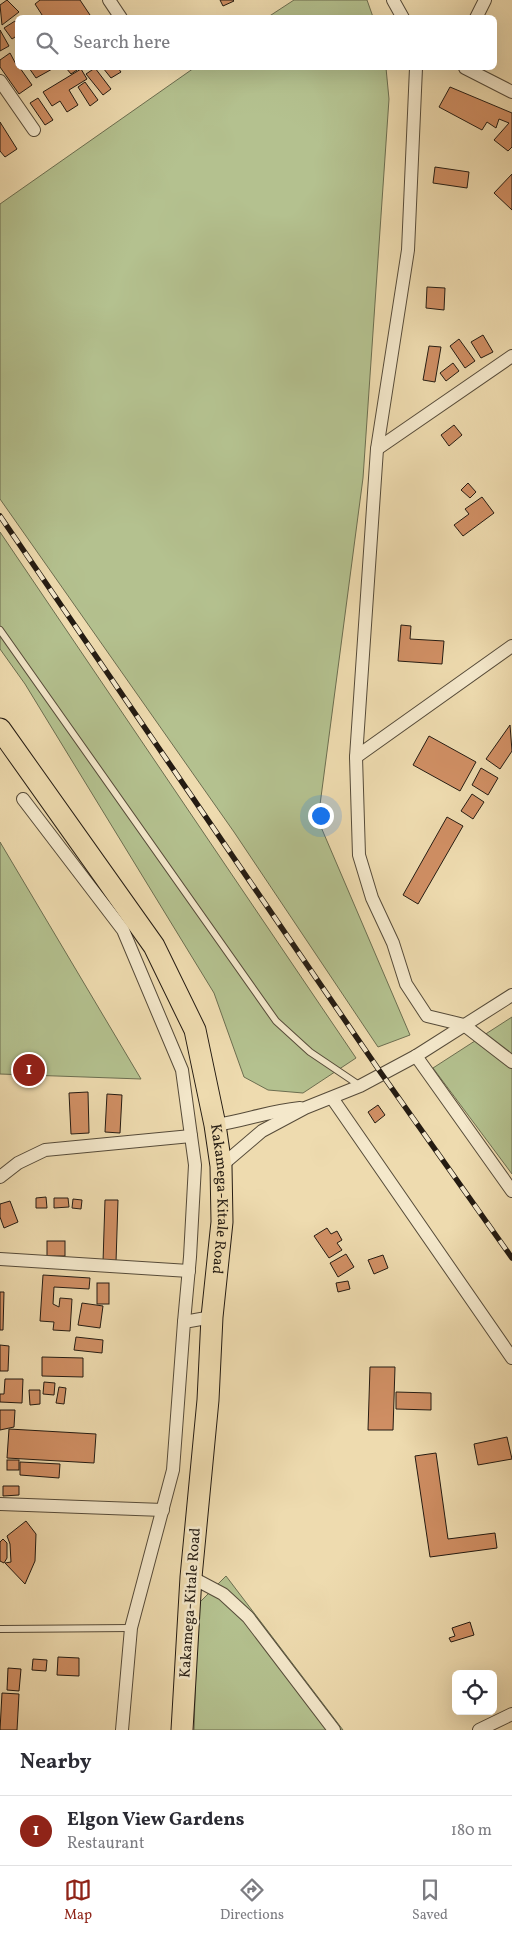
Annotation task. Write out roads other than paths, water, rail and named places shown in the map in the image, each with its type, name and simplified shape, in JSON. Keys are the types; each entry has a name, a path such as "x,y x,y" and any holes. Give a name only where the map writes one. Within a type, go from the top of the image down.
{"highway":[{"name":"Kakamega-Kitale Road","path":"0,729 154,946 195,1030 216,1125 221,1166 222,1222 212,1317 208,1400 191,1577 182,1730"}],"street":[{"path":"109,0 119,15"},
{"path":"393,0 401,15"},
{"path":"478,15 485,0"},
{"path":"416,70 408,250 377,449 356,757 359,855 372,898 392,943 406,984 427,1016 464,1025 512,1062"},
{"path":"469,70 512,92"},
{"path":"0,81 34,130"},
{"path":"377,449 512,356"},
{"path":"356,757 512,646"},
{"path":"23,799 122,930 182,1070 195,1165 189,1271 173,1470 131,1628 122,1730"},
{"path":"221,1166 262,1131 305,1108 360,1086 416,1056 512,995"},
{"path":"416,1056 512,1191"},
{"path":"332,1098 512,1358"},
{"path":"216,1125 235,1122 275,1110 305,1108"},
{"path":"0,1177 18,1163 46,1150 191,1136"},
{"path":"0,1259 189,1271"},
{"path":"184,1322 212,1317"},
{"path":"0,1504 163,1510"},
{"path":"191,1577 223,1594 248,1617 334,1730"},
{"path":"479,1730 512,1714"}],"lane":[{"path":"0,630 276,1022 310,1052 360,1086"},
{"path":"0,1629 131,1628"}],"railway":[{"path":"0,516 381,1073 512,1258"}],"place":[{"name":"Elgon View Gardens","path":"29,1070"}]}
